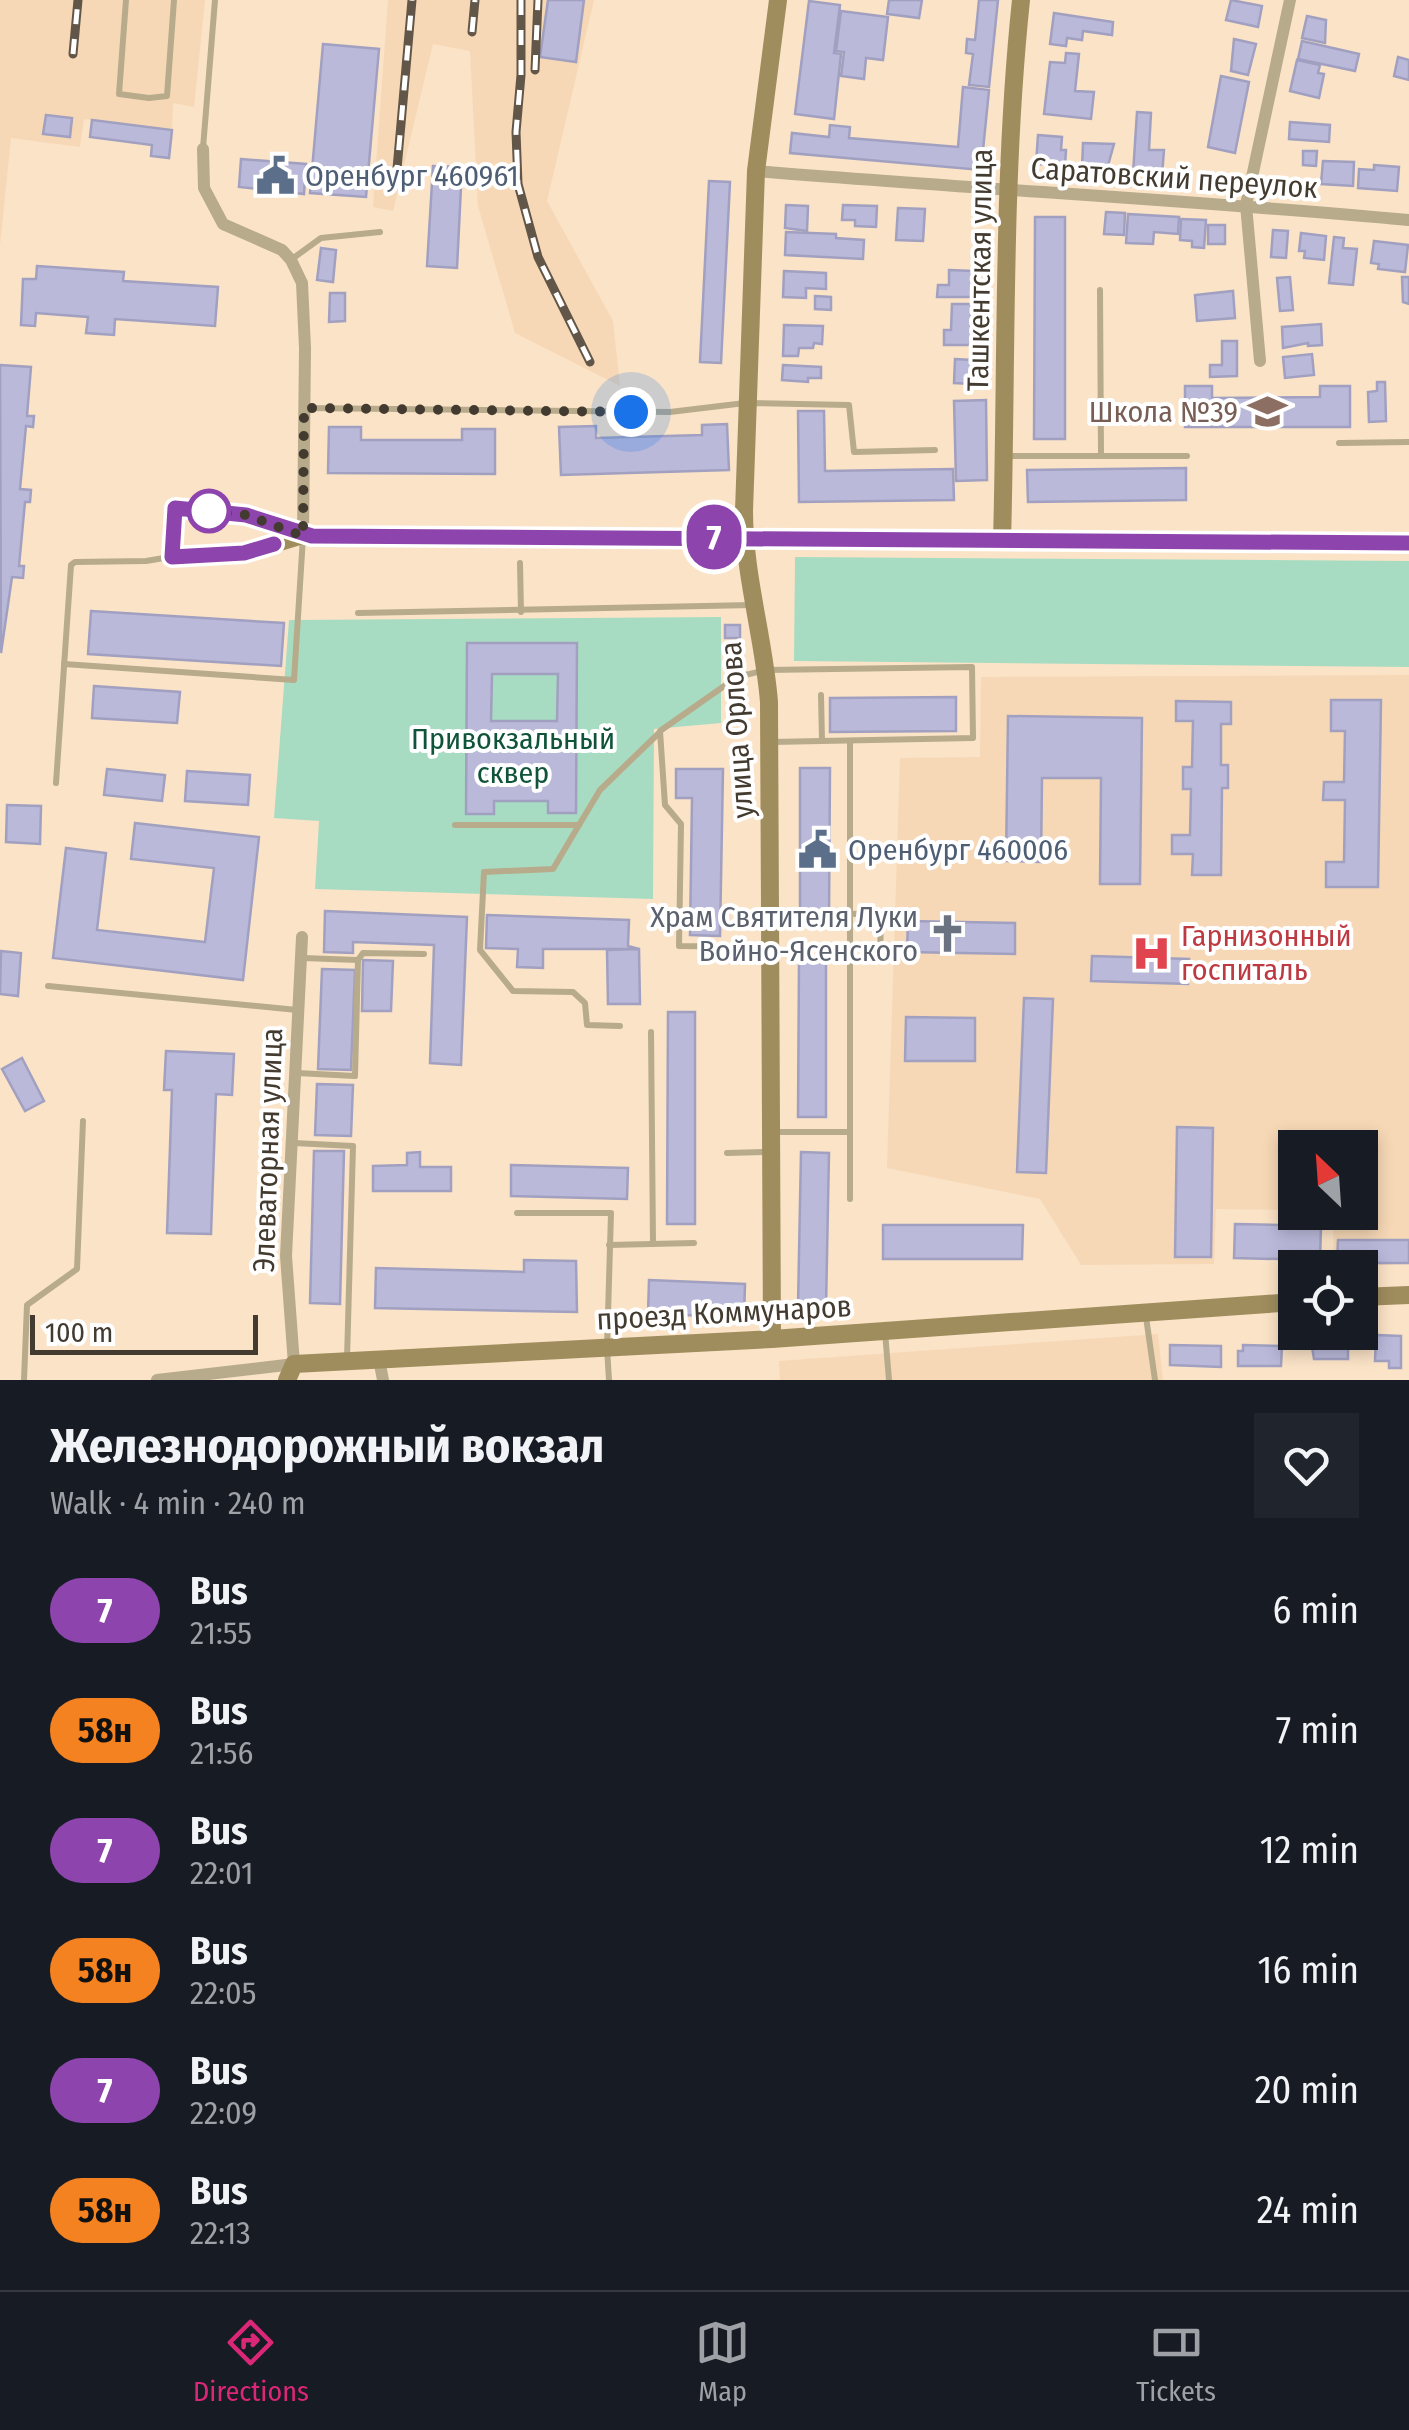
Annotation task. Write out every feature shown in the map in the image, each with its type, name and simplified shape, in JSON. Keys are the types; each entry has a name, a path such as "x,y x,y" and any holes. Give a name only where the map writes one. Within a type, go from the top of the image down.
{"street":[{"name":"улица Орлова","path":"772,1339 770,742 766,670 744,537 745,403 756,172 778,0"},
{"name":"Ташкентская улица","path":"1002,541 1007,192 1021,0"},
{"path":"1260,361 1246,205 1290,0"},
{"path":"203,149 204,188 223,224 269,242 291,260 302,283 303,536"},
{"name":"Саратовский переулок","path":"756,172 1007,192 1246,205 1409,220"},
{"path":"303,536 246,515 175,508 172,557 244,553 303,536 1409,543"},
{"name":"Элеваторная улица","path":"287,1375 286,1256 302,937"},
{"path":"1378,1297 1409,1295"},
{"name":"проезд Коммунаров","path":"157,1380 287,1375 347,1360 772,1339 1278,1303"},
{"path":"379,1359 382,1380"}],"lane":[{"path":"126,0 120,94 149,98 167,96 174,0"},
{"path":"203,149 216,0"},
{"path":"291,260 321,238 380,232"},
{"path":"1100,290 1101,456"},
{"path":"304,408 670,412 745,403 848,405 854,452 935,450"},
{"path":"1340,443 1409,442"},
{"path":"1004,456 1187,456"},
{"path":"64,664 294,680 303,536"},
{"path":"56,782 73,563 172,557"},
{"path":"520,563 521,612"},
{"path":"358,613 754,605"},
{"path":"620,1026 587,1026 585,1004 573,992 513,991 480,950 484,872 553,869 600,790 660,731 737,677 766,670 972,667 973,738 770,742"},
{"path":"822,695 822,741"},
{"path":"660,731 665,806 680,824 680,946 771,948"},
{"path":"850,741 850,1199"},
{"path":"455,825 579,825"},
{"path":"850,914 881,913 880,960 850,960"},
{"path":"295,1073 355,1076 358,960 362,953 424,954"},
{"path":"301,958 358,960"},
{"path":"48,986 298,1010"},
{"path":"652,1032 654,1244"},
{"path":"24,1380 26,1305 76,1270 82,1121"},
{"path":"770,1132 850,1132"},
{"path":"291,1142 354,1146 347,1360"},
{"path":"728,1153 770,1152"},
{"path":"517,1214 611,1213 609,1380"},
{"path":"609,1246 694,1243"},
{"path":"1146,1312 1155,1380"},
{"path":"885,1331 889,1380"}],"shaded area":[{"path":"0,0 205,0 194,107 173,103 172,130 84,119 80,147 11,138 0,245"},
{"path":"388,0 594,0 547,201 613,321 620,386 515,333 478,206 470,51 433,44 393,211 373,207"},
{"name":"Гарнизонный госпиталь","path":"1409,675 1409,1264 1378,1265 1378,1250 1334,1250 1333,1230 1378,1230 1378,1130 1278,1130 1278,1210 1216,1209 1214,1264 1081,1265 1040,1199 887,1168 900,758 980,757 981,677"},
{"path":"1158,1334 1163,1380 780,1380 779,1361"}],"green space":[{"path":"795,557 1409,561 1409,667 794,661"},
{"name":"Привокзальный сквер","path":"721,617 721,723 654,729 653,899 315,889 319,821 274,818 289,620"}],"building":[{"path":"548,0 584,0 576,62 540,57"},
{"path":"889,0 922,0 919,18 887,14"},
{"path":"979,0 998,0 989,87 969,85 973,54 966,53 967,39 975,40"},
{"path":"1231,0 1262,6 1258,27 1226,20"},
{"path":"809,1 840,5 834,53 841,54 834,119 795,114"},
{"path":"841,11 888,17 883,60 866,58 864,79 841,76 844,52 836,51"},
{"path":"1054,13 1113,22 1112,35 1083,31 1082,40 1067,38 1066,46 1050,44"},
{"path":"1307,16 1326,20 1325,43 1302,38"},
{"path":"1234,39 1256,44 1248,75 1231,71"},
{"path":"1302,41 1359,54 1355,71 1298,59"},
{"path":"323,44 379,49 366,197 310,193"},
{"path":"1066,53 1079,54 1075,91 1094,92 1091,119 1044,114 1050,62 1065,63"},
{"path":"1398,57 1409,60 1409,80 1394,76"},
{"path":"1297,60 1320,65 1318,73 1324,74 1319,98 1290,91"},
{"path":"1221,76 1249,82 1235,153 1208,147"},
{"path":"963,87 989,90 981,170 790,153 792,133 829,137 830,125 850,127 849,138 958,147"},
{"path":"1137,112 1151,113 1149,150 1164,150 1162,175 1133,174"},
{"path":"46,115 72,118 70,137 43,134"},
{"path":"92,120 172,130 169,158 151,156 152,145 90,137"},
{"path":"1290,122 1330,125 1329,142 1289,139"},
{"path":"1038,135 1062,137 1065,165 1036,164"},
{"path":"1083,143 1114,144 1107,169 1082,168"},
{"path":"1303,151 1317,151 1316,166 1303,165"},
{"path":"241,159 306,164 304,194 239,187"},
{"path":"1323,161 1354,162 1353,186 1321,184"},
{"path":"1374,165 1399,167 1397,191 1358,188 1359,169 1374,170"},
{"path":"433,166 462,167 457,268 427,266"},
{"path":"709,181 730,182 721,363 700,362"},
{"path":"786,205 808,206 807,231 785,228"},
{"path":"843,205 877,206 876,227 855,226 855,220 842,220"},
{"path":"898,208 925,209 923,241 896,240"},
{"path":"1106,212 1125,213 1124,235 1104,234"},
{"path":"1128,214 1179,217 1178,234 1154,232 1153,244 1126,243"},
{"path":"1035,217 1065,217 1065,439 1034,439"},
{"path":"1181,219 1206,220 1204,248 1180,240"},
{"path":"1208,225 1225,225 1225,244 1208,244"},
{"path":"1273,230 1288,231 1286,258 1271,257"},
{"path":"786,232 836,234 836,238 864,240 863,259 785,255"},
{"path":"1301,233 1326,236 1324,260 1304,258 1305,251 1299,251"},
{"path":"1334,237 1344,238 1343,248 1357,249 1353,285 1329,283"},
{"path":"1374,241 1408,245 1405,272 1378,269 1379,264 1371,263"},
{"path":"321,248 336,250 333,282 317,280"},
{"path":"37,266 124,272 123,281 218,287 215,326 115,319 114,335 86,333 88,317 36,313 35,326 21,325 23,279 36,279"},
{"path":"949,270 973,271 972,297 937,297 938,285 949,285"},
{"path":"784,271 826,273 826,289 806,288 806,298 783,297"},
{"path":"1290,277 1293,310 1280,311 1277,278"},
{"path":"1402,277 1409,277 1409,304 1403,302"},
{"path":"1233,291 1235,318 1197,321 1195,295"},
{"path":"330,293 345,293 345,321 329,322"},
{"path":"815,296 831,297 831,310 815,309"},
{"path":"952,304 971,304 971,345 944,345 944,330 951,330"},
{"path":"1321,324 1322,345 1308,343 1283,348 1282,327"},
{"path":"784,325 823,326 822,344 799,348 798,356 783,356"},
{"path":"1222,341 1237,341 1237,376 1210,377 1210,365 1222,365"},
{"path":"1312,354 1314,375 1285,378 1283,357"},
{"path":"955,359 972,360 972,384 954,383"},
{"path":"0,365 31,367 27,416 34,416 33,427 26,426 20,489 31,490 30,502 25,502 19,566 24,566 23,578 12,577 1,653"},
{"path":"783,365 821,367 821,378 808,378 808,382 782,380"},
{"path":"1377,382 1385,382 1386,421 1369,422 1368,392 1377,391"},
{"name":"Школа №39","path":"1185,386 1212,386 1212,398 1320,397 1320,386 1350,386 1350,427 1185,427"},
{"path":"986,400 987,480 956,481 954,401"},
{"path":"798,411 824,411 825,471 953,469 954,500 799,502"},
{"path":"727,424 729,470 561,475 559,427 596,426 596,438 702,435 702,425"},
{"path":"329,427 361,427 361,440 462,440 462,429 495,429 495,474 328,473"},
{"path":"1186,468 1186,500 1028,502 1027,470"},
{"path":"91,611 284,623 281,666 88,654"},
{"path":"725,625 740,625 740,638 725,638"},
{"path":"467,643 577,643 576,813 548,813 548,801 494,801 494,814 466,814","holes":["492,674 558,674 557,721 491,721"]},
{"path":"94,686 180,692 177,723 92,718"},
{"path":"956,697 956,731 830,732 830,698"},
{"path":"1331,700 1381,700 1378,887 1326,887 1326,862 1344,862 1345,800 1323,800 1324,782 1344,782 1345,731 1331,731"},
{"path":"1176,701 1231,702 1231,724 1221,724 1221,765 1228,765 1228,788 1222,788 1221,875 1192,875 1193,854 1172,854 1172,835 1190,835 1191,789 1183,789 1183,767 1192,767 1193,721 1176,721"},
{"path":"1008,716 1142,718 1140,884 1100,884 1101,778 1042,778 1041,862 1006,861"},
{"path":"800,768 830,768 829,919 800,919"},
{"path":"107,769 165,775 162,801 104,795"},
{"path":"676,769 723,769 720,936 690,935 692,798 676,798"},
{"path":"187,771 250,775 248,805 185,801"},
{"path":"7,805 41,806 40,844 6,842"},
{"path":"135,823 259,837 243,980 53,958 66,848 106,853 97,930 205,942 214,868 131,859"},
{"path":"325,911 467,917 461,1065 430,1063 434,945 353,942 353,953 324,952"},
{"path":"487,915 629,920 628,946 639,949 543,949 543,968 517,967 518,949 486,948"},
{"path":"908,921 1015,923 1015,954 907,952"},
{"path":"639,949 640,1004 608,1004 607,950"},
{"path":"1,951 21,953 18,996 0,994"},
{"path":"1092,956 1189,959 1188,984 1091,981"},
{"path":"363,960 393,961 391,1011 362,1011"},
{"path":"799,962 826,962 826,1117 798,1117"},
{"path":"322,969 355,970 351,1070 318,1069"},
{"path":"1024,998 1053,999 1046,1173 1017,1172"},
{"path":"668,1012 695,1012 695,1224 667,1224"},
{"path":"906,1017 975,1018 975,1061 905,1061"},
{"path":"166,1051 234,1054 232,1095 216,1094 211,1234 167,1233 172,1090 164,1090"},
{"path":"22,1058 44,1101 25,1111 2,1069"},
{"path":"317,1084 353,1085 351,1136 315,1135"},
{"path":"1177,1127 1213,1128 1211,1257 1175,1257"},
{"path":"314,1151 344,1151 340,1304 310,1303"},
{"path":"420,1152 420,1167 451,1167 451,1191 373,1191 373,1166 407,1165 407,1153"},
{"path":"801,1152 829,1153 826,1307 798,1306"},
{"path":"511,1165 628,1168 627,1199 511,1196"},
{"path":"1235,1224 1321,1230 1320,1250 1278,1250 1278,1259 1234,1258"},
{"path":"883,1225 1023,1225 1022,1259 883,1259"},
{"path":"1338,1240 1409,1240 1409,1263 1378,1263 1378,1250 1338,1250"},
{"path":"524,1260 576,1261 577,1312 375,1308 376,1268 524,1272"},
{"path":"649,1280 745,1284 744,1317 648,1314"},
{"path":"1378,1335 1401,1336 1401,1368 1389,1368 1389,1361 1375,1361"},
{"path":"1170,1345 1221,1346 1221,1367 1170,1365"},
{"path":"1243,1345 1278,1346 1282,1350 1281,1366 1238,1366 1238,1351 1243,1351"},
{"path":"1312,1350 1348,1350 1348,1359 1314,1359"}],"railway":[{"path":"73,54 78,0"},
{"path":"396,180 412,0"},
{"path":"472,32 475,0"},
{"path":"521,0 518,184 538,257 590,362"},
{"path":"535,70 538,0"}],"bus line":[{"name":"7","path":"274,544 244,553 172,557 175,508 246,515 303,536 1409,543"}],"place":[{"name":"Оренбург 460961","path":"275,176"},
{"name":"Школа №39","path":"1268,412"},
{"name":"Оренбург 460006","path":"818,850"},
{"name":"Храм Святителя Луки Войно-Ясенского","path":"948,934"},
{"name":"Гарнизонный госпиталь","path":"1151,953"}],"route":[{"path":"209,511 246,515 303,536 304,408 631,412"}]}
